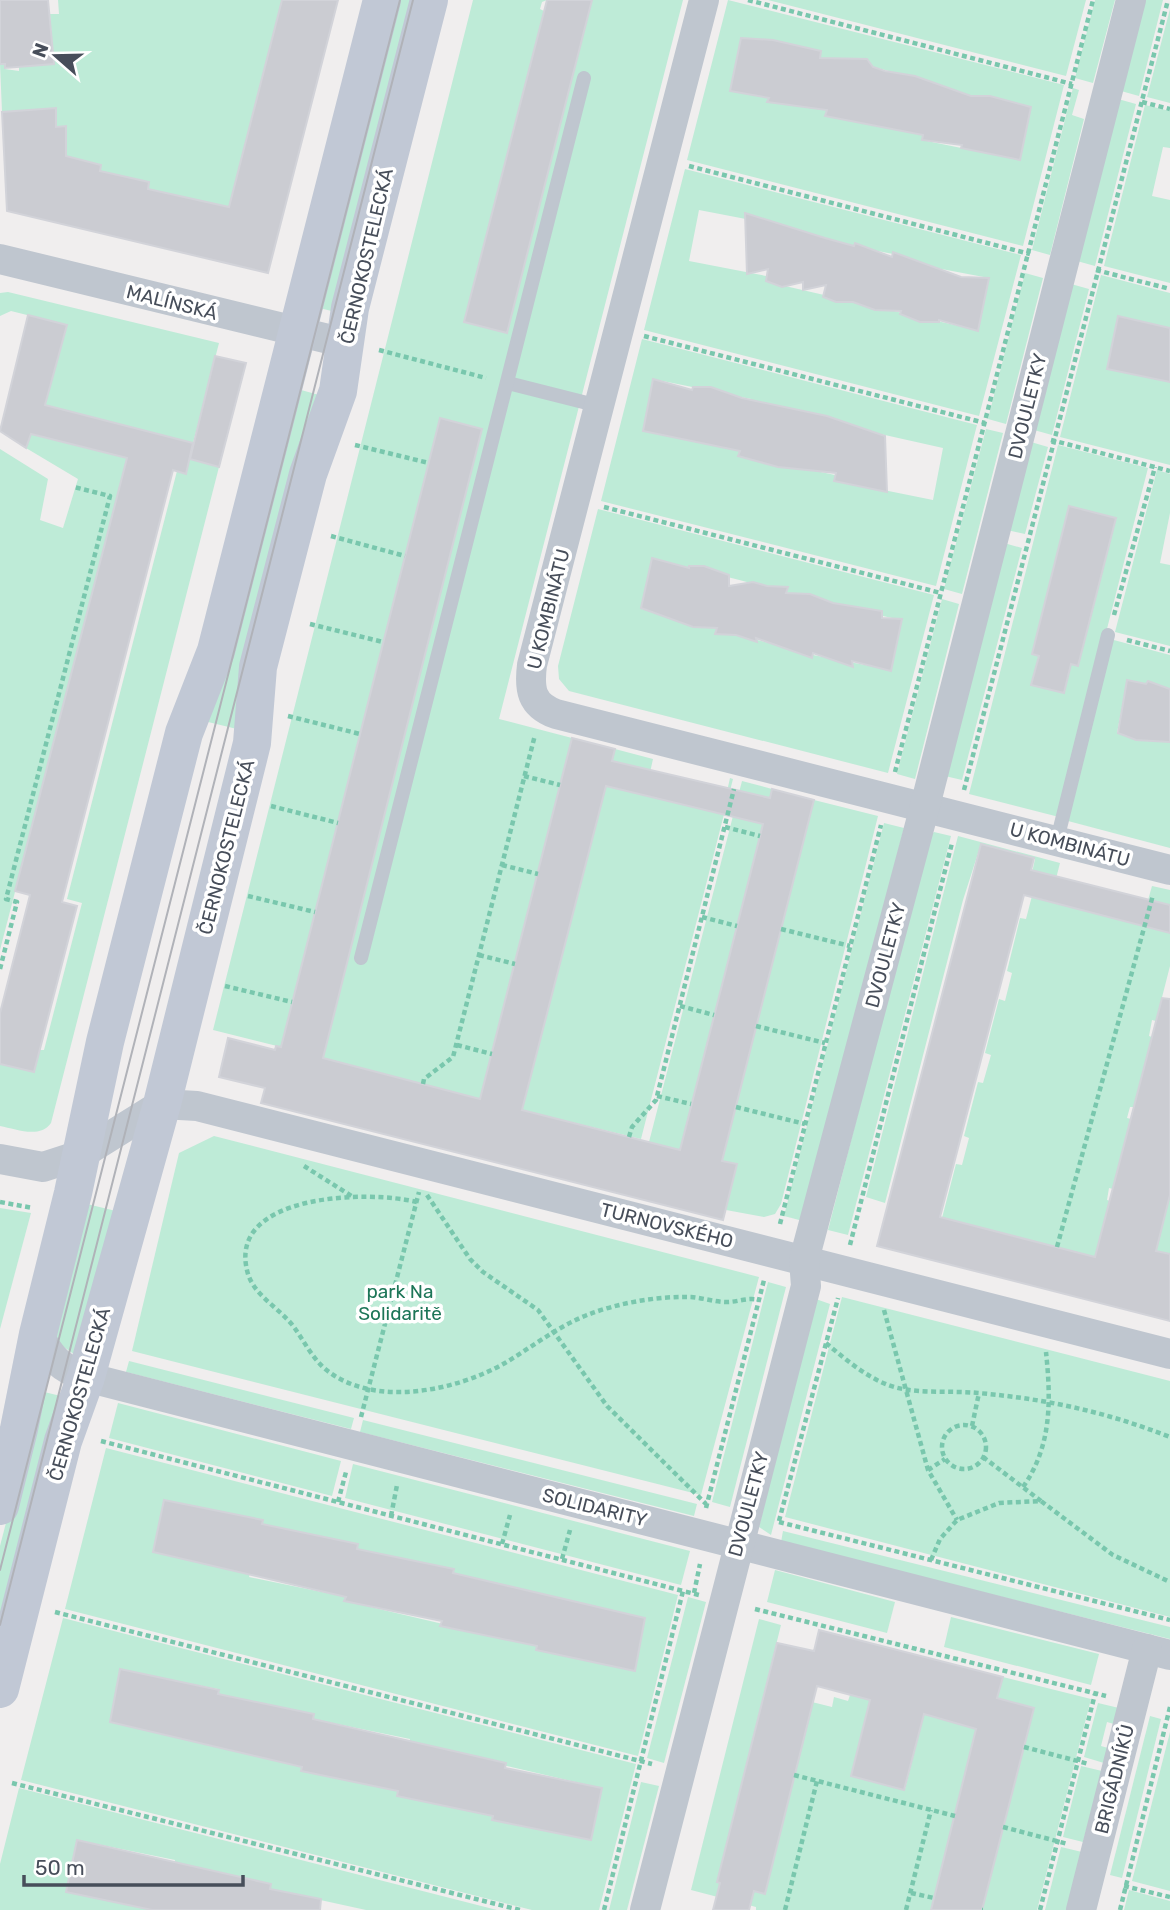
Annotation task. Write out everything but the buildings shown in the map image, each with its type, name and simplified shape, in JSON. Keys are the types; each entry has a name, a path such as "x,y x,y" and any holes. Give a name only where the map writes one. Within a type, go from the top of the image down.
{"main road":[{"path":"0,1506 38,1334 74,1193 105,1042 184,733 216,651 382,0"},
{"name":"ČERNOKOSTELECKÁ","path":"0,1689 63,1441 86,1377 162,1104 252,743 258,667 308,474 338,391 362,347 350,307 429,0"}],"street":[{"name":"U KOMBINÁTU","path":"704,0 532,665 530,692 539,705 556,714 1057,840 1163,877"},
{"name":"DVOULETKY","path":"645,1910 737,1543 806,1286 804,1260 925,806 1131,0"},
{"name":"MALÍNSKÁ","path":"0,259 362,347"},
{"path":"0,1159 43,1167 80,1155 162,1104"},
{"name":"TURNOVSKÉHO","path":"162,1104 197,1107 1170,1354"},
{"name":"SOLIDARITY","path":"38,1334 46,1350 65,1370 86,1377 1159,1652"},
{"name":"BRIGÁDNÍKŮ","path":"1081,1910 1116,1771 1159,1652"}],"lane":[{"path":"361,958 509,383 584,78"},
{"path":"509,383 599,406"},
{"path":"1057,840 1108,635"}],"path":[{"path":"748,0 1170,109"},
{"path":"894,778 1093,0"},
{"path":"962,801 1168,0"},
{"path":"664,160 1170,289"},
{"path":"620,330 1170,471"},
{"path":"362,347 509,383"},
{"path":"353,444 429,463"},
{"path":"1155,467 1108,635 1170,651"},
{"path":"0,969 17,902 6,900 110,496 74,487"},
{"path":"576,500 941,593"},
{"path":"331,537 405,556"},
{"path":"310,624 383,642"},
{"path":"288,716 360,734"},
{"path":"423,1084 424,1079 453,1057 457,1045 537,725"},
{"path":"524,776 560,785"},
{"path":"629,1137 632,1126 657,1096 738,777"},
{"path":"265,805 338,823"},
{"path":"778,1228 883,814"},
{"path":"725,827 760,836"},
{"path":"849,1249 955,833"},
{"path":"502,864 538,874"},
{"path":"1057,1247 1163,877"},
{"path":"242,894 315,912"},
{"path":"702,917 737,926"},
{"path":"781,929 850,946"},
{"path":"479,955 515,964"},
{"path":"218,984 292,1002"},
{"path":"680,1006 714,1015"},
{"path":"756,1026 825,1043"},
{"path":"457,1045 492,1054"},
{"path":"657,1096 691,1104"},
{"path":"736,1107 805,1124"},
{"path":"296,1158 318,1177 351,1193 352,1197"},
{"path":"359,1423 421,1186 470,1259 483,1272 538,1310 607,1406 706,1504"},
{"path":"417,1202 383,1195 313,1201 275,1213 251,1236 246,1261 255,1287 295,1327 317,1360 336,1376 368,1388 401,1391 457,1382 504,1363 555,1331 601,1310 648,1300 685,1297 729,1302 759,1300"},
{"path":"0,1202 33,1208"},
{"path":"704,1519 765,1276"},
{"path":"776,1530 840,1291"},
{"path":"895,1305 882,1302 903,1389 928,1470 957,1521"},
{"path":"826,1343 856,1368 903,1389 979,1393 1102,1412 1170,1437"},
{"path":"1023,1487 1038,1463 1051,1403 1046,1345"},
{"path":"972,1426 979,1393"},
{"path":"972,1426 984,1439 983,1457 969,1468 951,1465 941,1450 947,1433 953,1427 972,1426"},
{"path":"101,1441 705,1596"},
{"path":"983,1457 1113,1555 1170,1582"},
{"path":"928,1470 945,1459"},
{"path":"338,1502 348,1464"},
{"path":"931,1560 940,1539 957,1521 999,1503 1041,1501"},
{"path":"779,1521 1170,1620"},
{"path":"693,1593 701,1558"},
{"path":"604,1910 683,1591"},
{"path":"755,1609 1108,1697"},
{"path":"55,1612 680,1771"},
{"path":"1040,1910 1095,1694"},
{"path":"1120,1910 1170,1707"},
{"path":"1024,1747 1116,1771"},
{"path":"794,1774 955,1816"},
{"path":"785,1910 817,1780"},
{"path":"12,1783 520,1910"},
{"path":"906,1910 931,1810"},
{"path":"1003,1827 1058,1841 1126,1886 1170,1897"},
{"path":"911,1893 934,1898"}],"green space":[{"path":"58,0 282,0 229,207 147,190 149,182 142,180 140,188 63,161 66,127 56,127 56,108 2,112 0,64 5,64 5,69 19,71 19,67 54,64 50,14 59,14"},
{"path":"392,0 420,0 340,313 315,307"},
{"path":"473,0 547,0 542,2 540,9 544,11 464,322 506,333 592,0 683,0 499,719 572,738 480,1099 323,1058 482,429 440,419 281,1047 213,1030"},
{"path":"728,0 1064,85 1023,246 687,160","holes":["741,38 837,63 839,58 935,83 970,100 973,95 972,101 1031,107 1020,160 922,140 923,135 826,115 827,110 730,90"]},
{"path":"768,0 1086,0 1066,76"},
{"path":"1095,0 1115,0 1093,83 1075,78"},
{"path":"1144,0 1163,0 1139,96 1121,91"},
{"path":"1170,9 1170,103 1147,97"},
{"path":"1073,88 1079,90 1072,115 1084,119 1050,255 1032,250"},
{"path":"1118,99 1136,104 1095,266 1077,261"},
{"path":"1145,105 1170,111 1170,148 1163,147 1152,196 1170,200 1170,283 1104,266"},
{"path":"685,169 1021,255 979,416 644,330","holes":["699,210 797,229 797,235 893,254 931,267 989,278 959,326 785,286 766,276 689,261"]},
{"path":"1025,273 1043,278 1006,424 988,419"},
{"path":"1101,275 1170,293 1170,328 1138,321 1170,381 1170,465 1060,437"},
{"path":"1071,284 1089,289 1052,435 1034,430"},
{"path":"8,292 219,343 193,443 45,405 67,325 11,311 0,316 0,293"},
{"path":"642,339 977,425 936,586 601,501","holes":["653,379 751,399 751,405 943,448 933,500 834,480 835,475 739,455 740,451 643,431"]},
{"path":"294,388 319,395 241,730 204,721"},
{"path":"986,429 1003,433 962,594 944,589"},
{"path":"31,434 127,458 0,950 0,449 48,479 40,520 63,528 78,479 26,448"},
{"path":"1031,442 1048,447 1025,534 1007,530"},
{"path":"1058,445 1148,468 1059,817 969,794","holes":["1069,506 1116,518 1077,666 1071,664 1064,693 1032,685 1039,656 1032,654"]},
{"path":"190,458 219,467 51,1123 41,1131 34,1132 0,1126 0,1064 34,1072 40,1050 44,1050 82,903 67,899 177,471 186,473"},
{"path":"1157,470 1170,474 1170,513 1160,563 1170,565 1170,646 1115,632"},
{"path":"598,509 934,595 888,773 569,691 559,679 558,666","holes":["652,559 901,620 891,670 813,655 642,609"]},
{"path":"1004,543 1022,548 962,780 945,776"},
{"path":"942,599 959,604 915,779 897,774"},
{"path":"1110,639 1170,655 1170,689 1127,680 1117,733 1170,742 1170,848 1068,821"},
{"path":"615,749 653,759 645,795 722,814 730,778 733,779 641,1139 522,1110"},
{"path":"742,781 772,789 680,1150 649,1142"},
{"path":"814,800 878,816 781,1204 775,1214 764,1217 726,1210 737,1165 722,1161"},
{"path":"884,823 904,828 803,1221 784,1216"},
{"path":"934,832 951,836 848,1235 828,1230 929,837"},
{"path":"958,836 1060,863 1050,902 1141,925 1152,886 1170,890 1170,966 1156,1021 1152,1020 1149,1036 1152,1037 1134,1107 1130,1107 1127,1118 1131,1119 1113,1189 1109,1188 1107,1200 1110,1201 1095,1257 942,1218 956,1164 962,1165 969,1138 964,1136 978,1082 983,1083 991,1055 985,1053 999,999 1005,1001 1012,973 1007,971 1020,918 1026,919 1033,892 1028,891 1035,859 981,844 963,900 885,1203 866,1197"},
{"name":"park Na Solidaritě","path":"214,1136 759,1277 701,1495 132,1351 179,1153"},
{"path":"1170,1195 1170,1254 1156,1251"},
{"path":"87,1204 116,1211 75,1355 53,1339"},
{"path":"0,1208 31,1213 0,1329"},
{"path":"768,1282 786,1287 730,1507 712,1502"},
{"path":"842,1297 1170,1381 1170,1617 785,1517"},
{"path":"813,1298 830,1304 771,1535 759,1527"},
{"path":"129,1361 354,1418 351,1429 126,1372"},
{"path":"40,1391 65,1397 0,1652 0,1546"},
{"path":"118,1403 341,1461 332,1496 109,1438"},
{"path":"363,1420 697,1504 694,1516 360,1432"},
{"path":"106,1448 678,1595 638,1756 65,1609","holes":["164,1500 262,1520 262,1524 358,1544 357,1549 453,1569 453,1573 645,1618 635,1670 537,1650 537,1646 345,1601 346,1597 249,1577 250,1573 153,1552"]},
{"path":"353,1464 690,1551 681,1585 345,1498"},
{"path":"783,1531 1170,1627 1170,1639 781,1542"},
{"path":"775,1570 895,1602 887,1633 767,1602"},
{"path":"688,1597 706,1602 664,1763 647,1758"},
{"path":"951,1617 1099,1654 1091,1685 944,1647"},
{"path":"63,1618 636,1764 599,1910 532,1910 21,1780","holes":["120,1670 218,1689 218,1694 314,1714 313,1719 410,1739 409,1743 601,1788 591,1840 493,1820 493,1816 397,1796 398,1791 302,1771 302,1767 110,1722"]},
{"path":"759,1619 781,1625 717,1882 765,1894 812,1702 832,1707 834,1697 848,1701 850,1695 870,1700 851,1776 905,1789 924,1714 976,1729 931,1910 756,1910 756,1907 691,1890"},
{"path":"1003,1677 1091,1699 1037,1910 982,1910 1033,1708 997,1698"},
{"path":"1098,1703 1119,1708 1114,1724 1107,1722 1101,1746 1108,1748 1104,1763 1084,1757"},
{"path":"1150,1716 1161,1719 1122,1878 1110,1875"},
{"path":"1170,1732 1170,1891 1132,1881"},
{"path":"1081,1766 1102,1771 1083,1842 1063,1837"},
{"path":"641,1782 659,1786 627,1910 609,1910"},
{"path":"19,1788 497,1910 366,1910 270,1889 271,1884 174,1864 175,1860 77,1840 66,1892 152,1910 0,1910 0,1864"},
{"path":"1061,1847 1082,1852 1067,1910 1045,1910"},
{"path":"1129,1890 1170,1901 1170,1910 1124,1910"}],"tram line":[{"path":"0,1570 400,0"},
{"path":"0,1625 413,0"}]}
